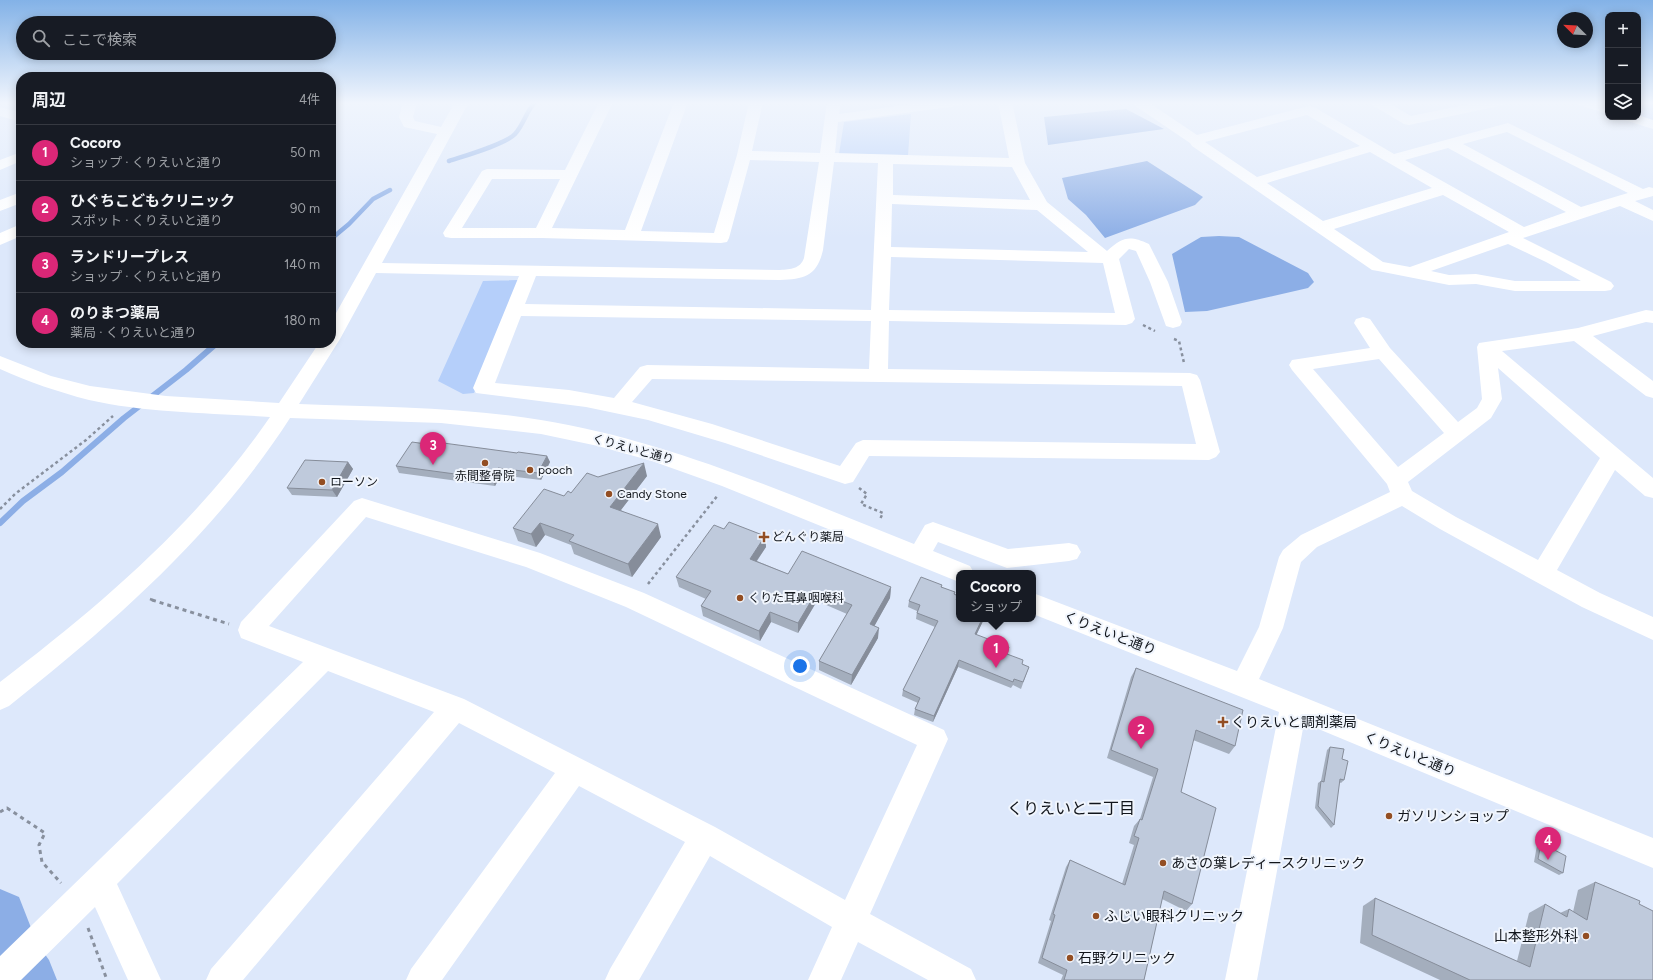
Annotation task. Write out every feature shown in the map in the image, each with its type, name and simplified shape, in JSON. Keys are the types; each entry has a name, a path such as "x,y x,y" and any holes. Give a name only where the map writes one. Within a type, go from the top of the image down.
{"street":[{"path":"336,330 436,148"},
{"path":"542,233 583,148"},
{"path":"631,236 664,148"},
{"path":"570,175 487,174 451,233 542,233 721,238 746,148"},
{"path":"370,268 793,274 806,270 812,263 816,250 827,148"},
{"path":"516,310 1126,319 1108,258 1041,204 1017,163 1014,148"},
{"path":"1204,148 1378,266 1449,280 1476,279 1515,286 1604,286 1515,236 1445,189 1373,148"},
{"path":"1255,182 1370,148"},
{"path":"1392,159 1433,148"},
{"path":"1459,148 1579,213"},
{"path":"1552,148 1647,193"},
{"path":"744,155 1017,163"},
{"path":"0,165 16,158"},
{"path":"878,375 886,160"},
{"path":"1322,227 1445,189"},
{"path":"1411,272 1579,213 1647,193"},
{"path":"0,206 16,199"},
{"path":"885,200 1041,204"},
{"path":"1621,200 1653,216"},
{"path":"0,240 16,232"},
{"path":"882,252 1108,258 1125,244 1134,244 1143,248 1159,282 1172,330"},
{"path":"530,270 516,310 484,388 564,396 618,406 700,426 845,476 863,448 1209,452 1190,380 647,372 618,406"},
{"path":"1486,347 1578,334 1646,316 1653,317"},
{"path":"1363,323 1383,352 1456,433"},
{"path":"1578,334 1653,391"},
{"path":"1243,685 1271,628 1291,557 1309,541 1399,488 1456,433 1484,413 1492,398 1486,347"},
{"path":"1486,347 1653,490"},
{"path":"0,698 129,592 194,526 252,457 286,411 325,348"},
{"path":"1383,352 1299,366 1399,488 1542,574 1591,600 1653,629"},
{"name":"くりえいと通り","path":"0,362 45,381 90,393 131,399 166,403 286,411 441,416 541,427 598,439 656,454 730,480 956,570"},
{"path":"1542,574 1612,456"},
{"path":"824,980 851,921 934,739 635,600 532,560 362,507 250,630 455,708 575,769 705,838 851,921 960,980"},
{"path":"919,555 933,531 1007,559 1069,552"},
{"name":"くりえいと通り","path":"1036,603 1243,685 1653,853"},
{"path":"0,978 78,903 99,880 323,659"},
{"path":"1241,980 1294,706"},
{"path":"222,980 455,708"},
{"path":"422,980 575,769"},
{"path":"621,980 705,838"},
{"path":"99,880 145,980"}],"path":[{"path":"1126,319 1158,332"},
{"path":"1172,330 1179,341 1186,374 1190,380"},
{"path":"0,509 15,494 86,440 131,399"},
{"path":"845,476 867,494 862,504 883,513 871,536"},
{"path":"635,600 730,480"},
{"path":"129,592 250,630"},
{"path":"0,812 7,808 45,833 39,845 42,862 78,903 107,980"}],"shaded area":[{"path":"840,148 909,148 908,155 839,154"},
{"path":"1147,161 1203,197 1195,205 1105,238 1086,215 1068,199 1062,178"},
{"path":"1201,237 1239,237 1308,273 1314,282 1308,288 1207,311 1185,312 1172,254"},
{"path":"519,280 474,393 463,394 438,381 483,281"}],"building":[{"path":"412,442 433,445 436,442 547,456 538,473 498,468 492,479 396,466"},
{"path":"305,460 348,462 332,490 287,488"},
{"path":"644,463 610,507 658,524 628,564 569,541 574,535 540,523 531,534 513,528 544,489 564,496 568,491 571,493 587,473 598,477"},
{"path":"729,522 765,536 750,559 788,574 802,551 891,587 870,624 879,628 852,675 819,661 852,605 817,591 798,623 770,612 759,631 701,606 711,591 676,577 714,525 724,529"},
{"path":"921,577 955,592 956,622 981,622 975,634 1009,647 1007,654 1023,660 1022,664 1029,667 1023,682 1014,679 1013,682 959,660 934,716 915,709 920,698 903,690 938,621 917,613 920,605 909,601"},
{"path":"1136,668 1243,710 1235,746 1196,730 1181,792 1216,808 1192,904 1164,891 1144,980 1064,980 1067,970 1042,958 1055,915 1053,914 1070,860 1125,885 1139,838 1134,836 1140,819 1142,820 1158,769 1111,750"},
{"path":"1330,747 1344,749 1342,759 1348,761 1344,780 1340,779 1334,825 1318,806 1321,781 1324,782"},
{"path":"1541,843 1566,856 1563,873 1538,859"},
{"path":"1595,882 1640,901 1639,904 1653,911 1653,980 1470,980 1372,935 1375,898 1530,967 1545,904 1567,917 1569,909 1587,920"}],"waterway":[{"path":"449,161 487,148"},
{"path":"336,235 349,224 373,199 390,190"},
{"path":"0,523 23,501 62,472 124,418 186,370 211,348"},
{"path":"0,916 16,960 29,980"}],"place":[{"name":"赤間整骨院","path":"485,463"},
{"name":"ランドリープレス","path":"433,465"},
{"name":"pooch","path":"530,470"},
{"name":"ローソン","path":"322,482"},
{"name":"Candy Stone","path":"609,494"},
{"name":"どんぐり薬局","path":"764,537"},
{"name":"くりた耳鼻咽喉科","path":"740,598"},
{"name":"Cocoro","path":"996,668"},
{"name":"くりえいと調剤薬局","path":"1223,722"},
{"name":"ひぐちこどもクリニック","path":"1141,749"},
{"name":"ガソリンショップ","path":"1389,816"},
{"name":"のりまつ薬局","path":"1548,860"},
{"name":"あさの葉レディースクリニック","path":"1163,863"},
{"name":"ふじい眼科クリニック","path":"1096,916"},
{"name":"山本整形外科","path":"1586,936"},
{"name":"石野クリニック","path":"1070,958"}],"district":[{"name":"くりえいと二丁目","path":"1071,808"}]}
